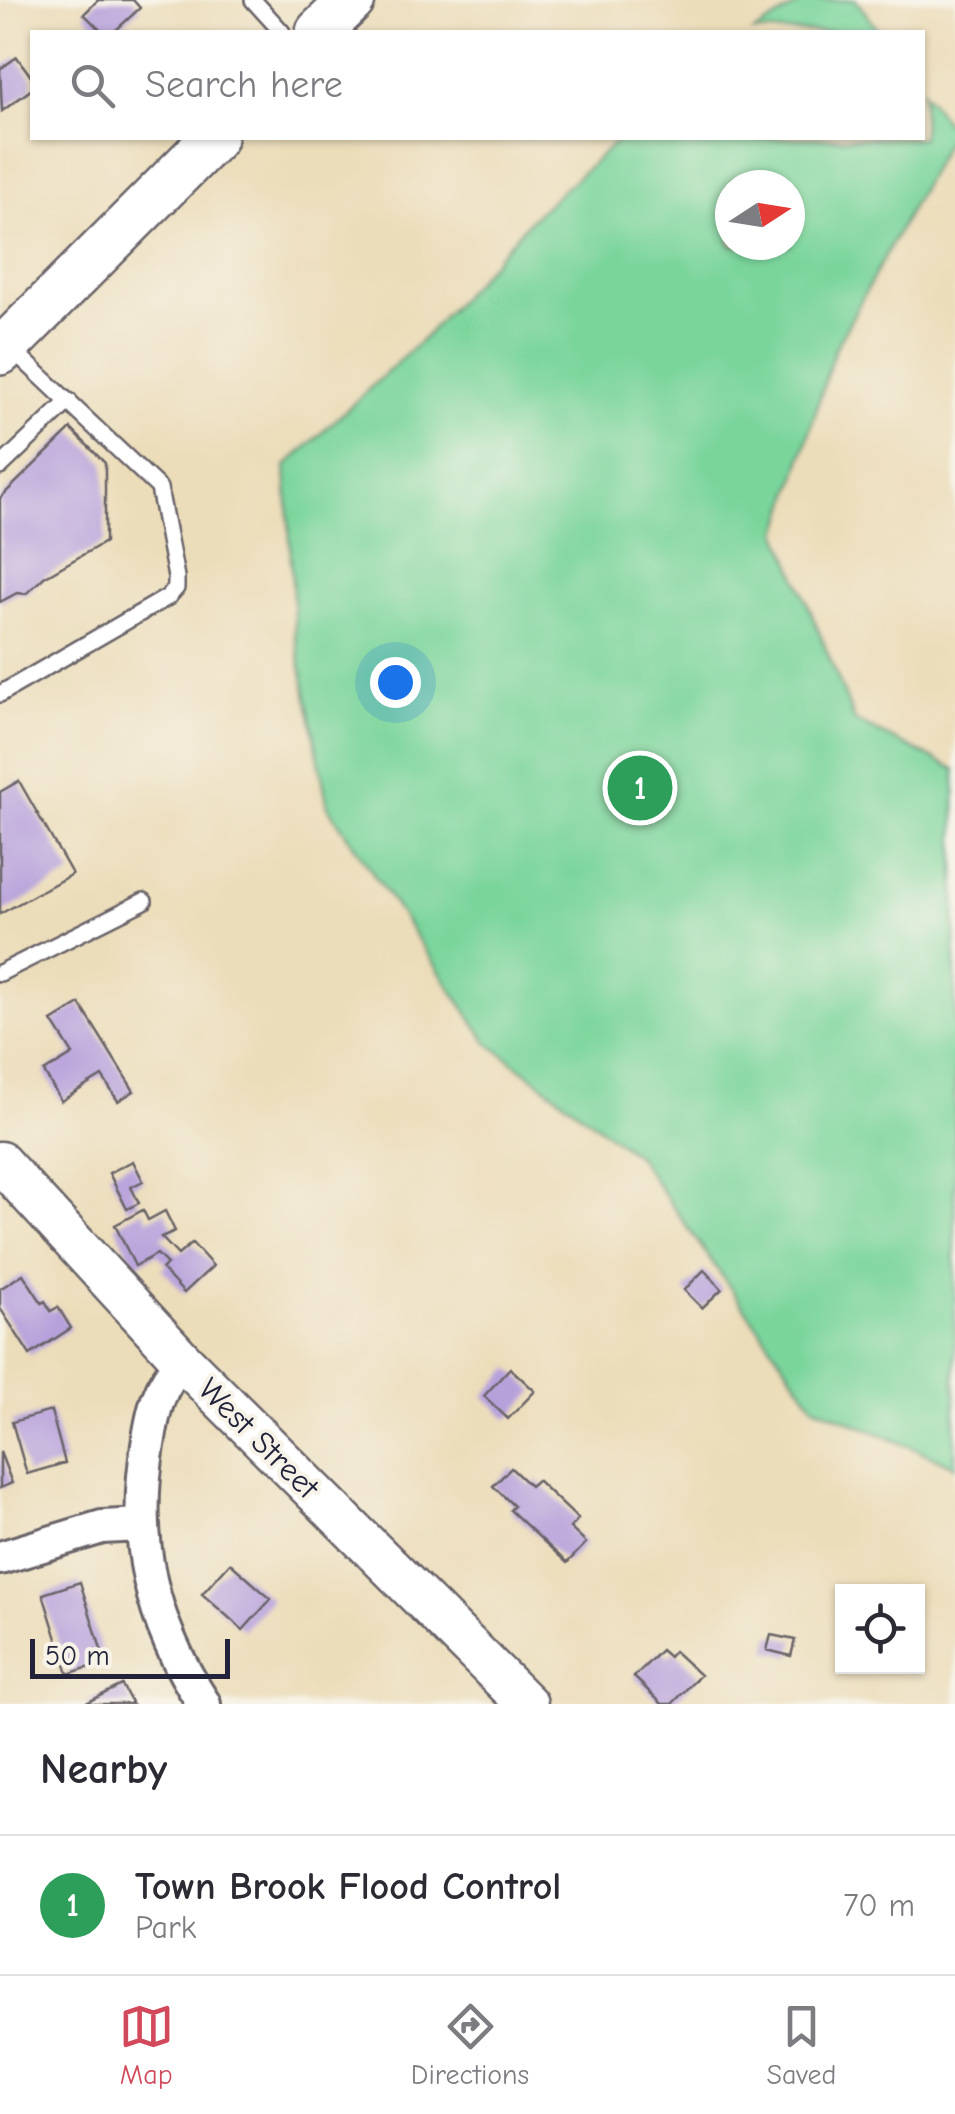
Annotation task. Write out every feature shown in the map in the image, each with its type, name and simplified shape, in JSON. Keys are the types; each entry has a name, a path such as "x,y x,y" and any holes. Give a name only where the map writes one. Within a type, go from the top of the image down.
{"main road":[{"path":"322,30 352,0"},
{"path":"4,348 212,140"}],"street":[{"name":"West Street","path":"0,1162 183,1361 527,1704"},
{"path":"183,1361 164,1382 154,1410 142,1478 141,1524 160,1623 204,1704"},
{"path":"0,1558 102,1527 141,1524"}],"lane":[{"path":"253,0 280,30"},
{"path":"0,694 164,600 176,588 159,488 4,348"},
{"path":"0,468 68,402"},
{"path":"0,972 144,901"}],"green space":[{"path":"806,0 856,0 878,30 757,30"},
{"path":"925,94 952,131 834,351 779,533 855,721 955,769 955,1466 814,1406 637,1156 488,1043 328,807 295,635 286,466 425,337 532,218 618,140 925,140"}],"building":[{"path":"98,0 133,0 140,8 116,30 100,30 84,14"},
{"path":"17,57 30,75 30,90 2,111 0,69"},
{"path":"71,429 105,463 105,542 44,577 26,594 17,593 0,602 0,498"},
{"path":"19,781 72,874 0,914 0,792"},
{"path":"80,1004 134,1091 118,1101 102,1076 61,1101 44,1072 73,1054 52,1021"},
{"path":"133,1161 143,1181 131,1187 139,1203 127,1209 109,1173"},
{"path":"143,1210 148,1220 165,1211 175,1231 161,1237 178,1255 192,1243 213,1266 184,1293 162,1269 167,1264 157,1254 135,1266 115,1225"},
{"path":"704,1270 722,1289 702,1308 684,1290"},
{"path":"23,1274 42,1303 45,1301 51,1311 58,1307 71,1328 30,1355 0,1308 0,1289"},
{"path":"510,1368 535,1391 508,1419 484,1396"},
{"path":"51,1411 65,1463 27,1474 12,1422"},
{"path":"0,1452 12,1483 0,1488"},
{"path":"511,1468 530,1486 537,1480 578,1519 570,1528 586,1543 567,1563 510,1510 514,1506 493,1486"},
{"path":"230,1563 271,1599 243,1630 202,1594"},
{"path":"80,1582 105,1662 68,1674 43,1594"},
{"path":"771,1635 795,1640 791,1656 767,1650"},
{"path":"661,1650 669,1657 674,1651 700,1675 672,1704 662,1704 634,1677"},
{"path":"122,1685 132,1704 84,1704"}],"place":[{"name":"Town Brook Flood Control","path":"640,788"}]}
